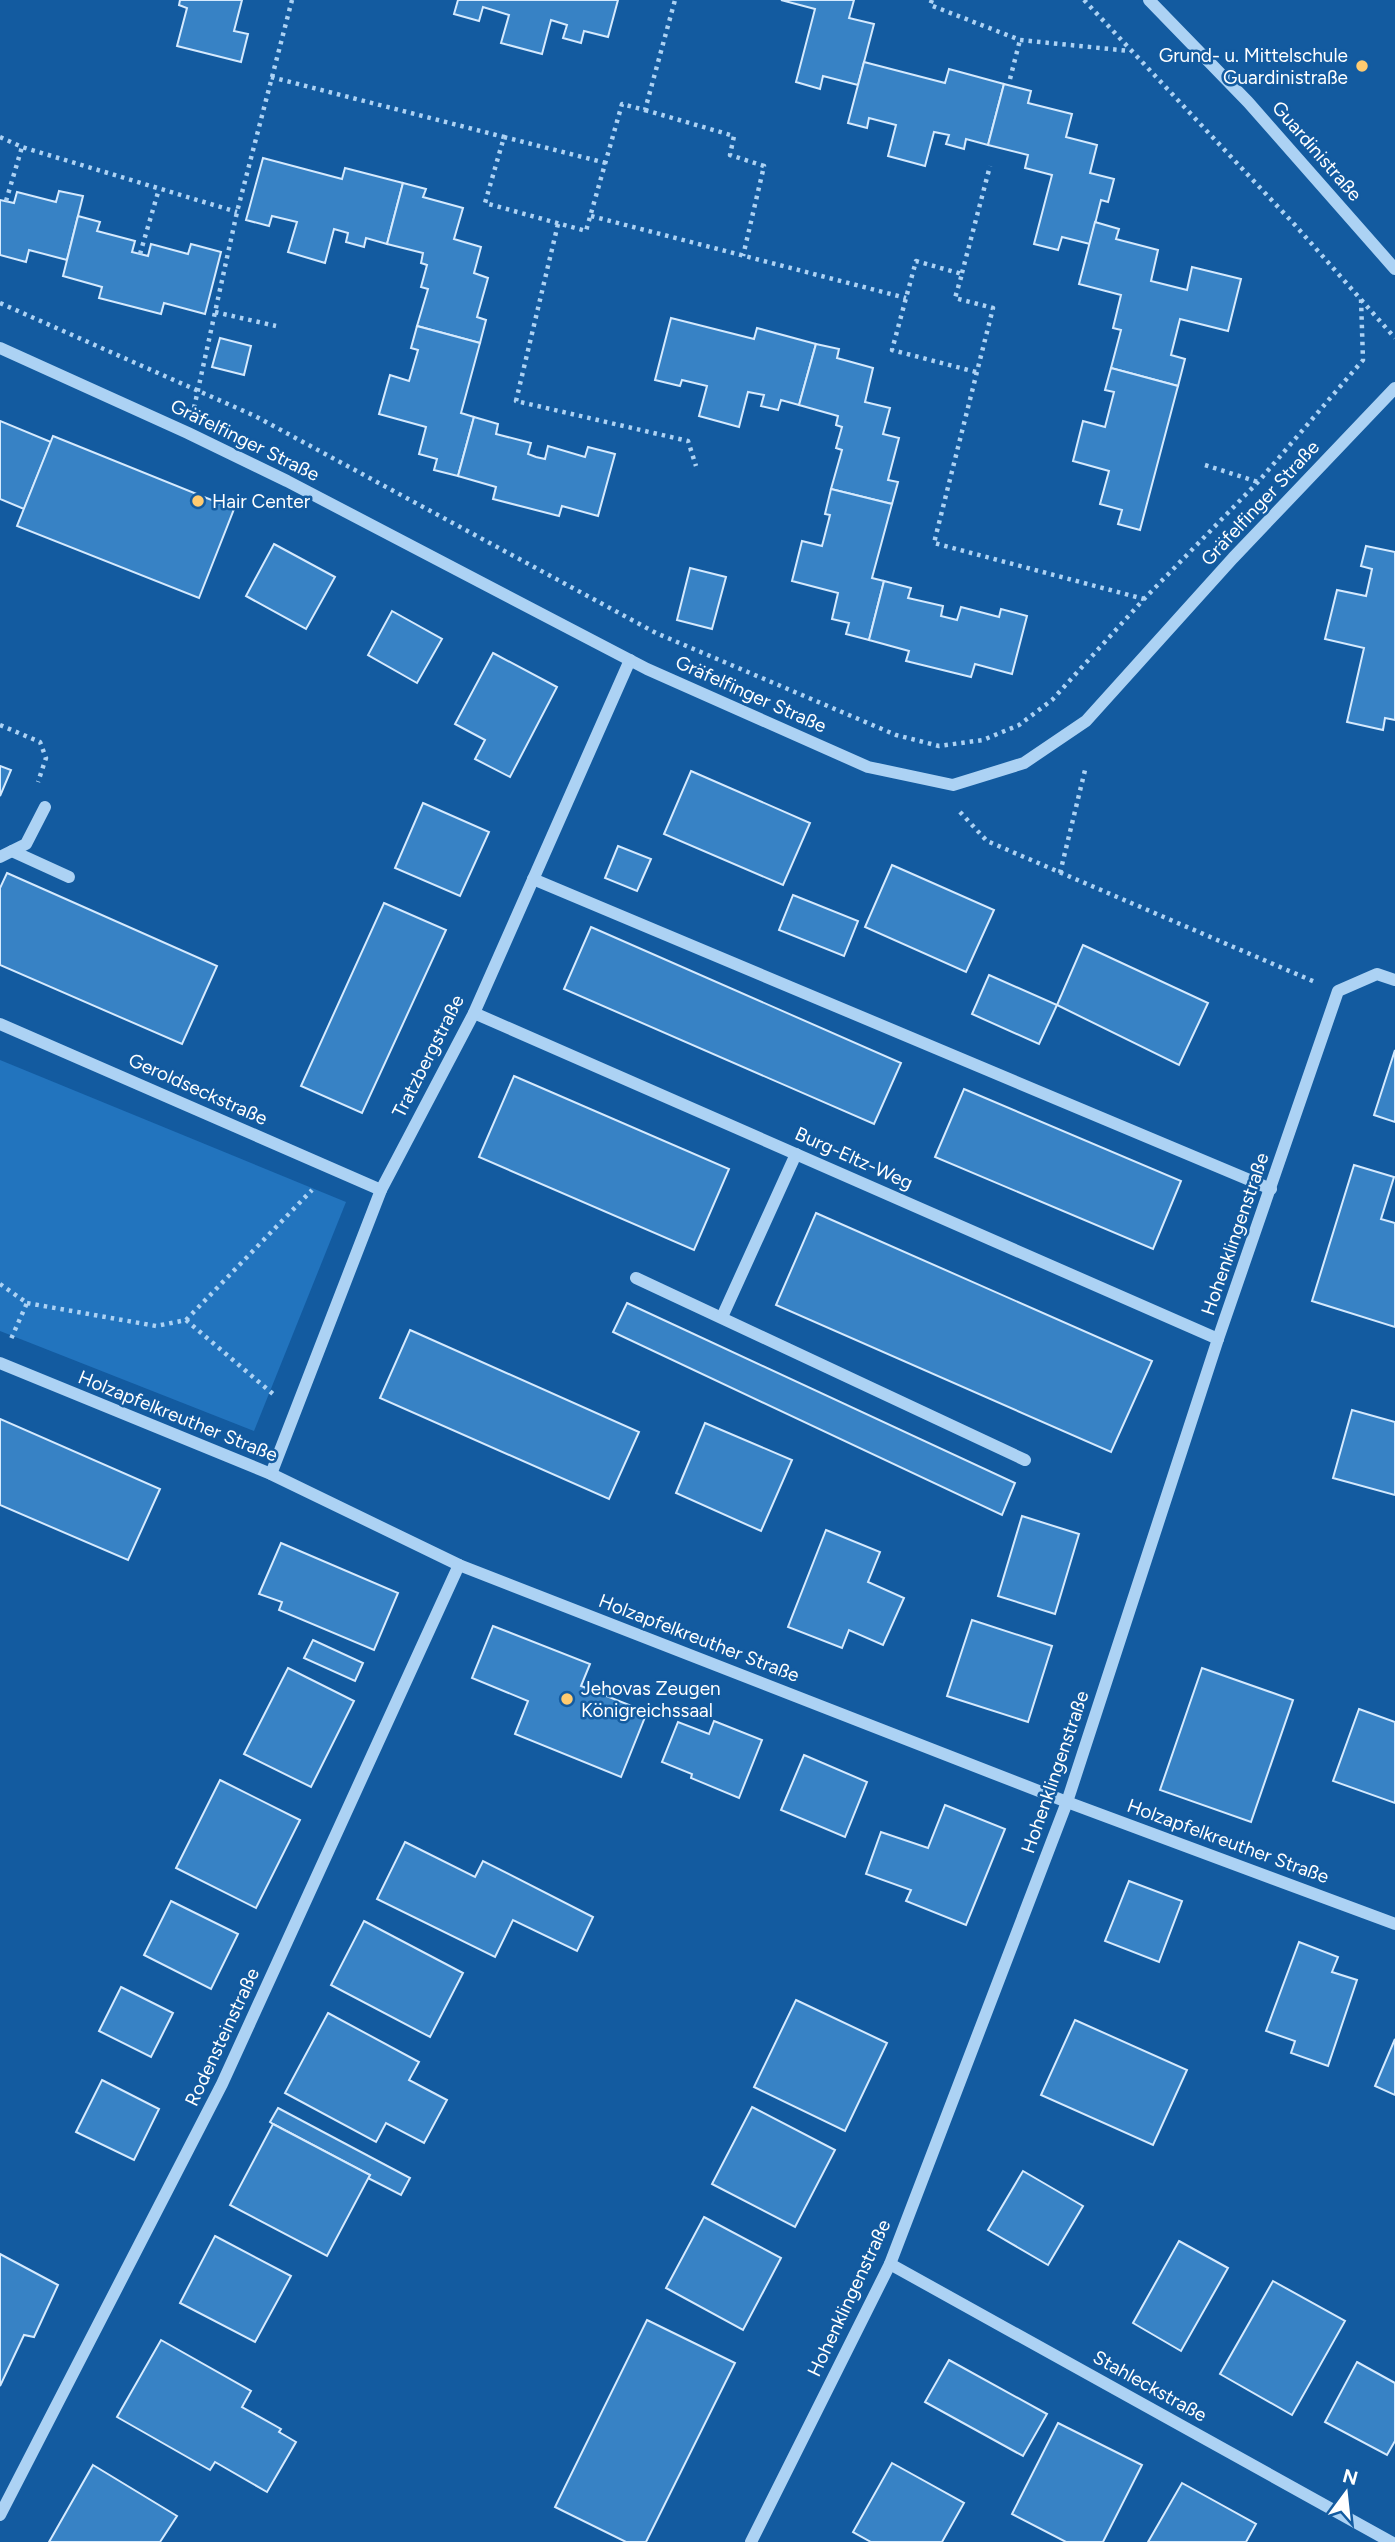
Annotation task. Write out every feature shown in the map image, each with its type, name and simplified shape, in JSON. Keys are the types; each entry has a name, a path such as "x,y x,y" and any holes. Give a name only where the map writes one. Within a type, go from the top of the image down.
{"street":[{"name":"Guardinistraße","path":"1149,0 1248,102 1395,269"},
{"name":"Gräfelfinger Straße","path":"0,348 188,433 312,494 630,660 867,767 953,785 1024,763 1086,721 1233,558 1395,388"},
{"name":"Tratzbergstraße","path":"271,1474 381,1190 474,1013 630,660"},
{"path":"6,854 26,844 45,807"},
{"path":"6,854 69,877"},
{"path":"533,879 1271,1189"},
{"path":"1338,991 1377,974 1395,980"},
{"name":"Hohenklingenstraße","path":"751,2542 890,2264 1067,1802 1218,1339 1338,991"},
{"name":"Burg-Eltz-Weg","path":"474,1013 1218,1339"},
{"name":"Geroldseckstraße","path":"0,1024 381,1190"},
{"path":"722,1317 796,1154"},
{"path":"636,1278 1025,1460"},
{"name":"Holzapfelkreuther Straße","path":"0,1363 271,1474 459,1565 1067,1802 1395,1924"},
{"name":"Rodensteinstraße","path":"0,2515 222,2084 459,1565"},
{"name":"Stahleckstraße","path":"890,2264 1391,2542"}],"path":[{"path":"188,433 237,212 292,0"},
{"path":"645,110 675,0"},
{"path":"932,0 930,5 1020,40 1132,51"},
{"path":"1084,0 1395,338"},
{"path":"1010,79 1020,40"},
{"path":"271,77 606,163"},
{"path":"504,137 485,203 586,232 622,104 734,136 730,155 764,166 743,256"},
{"path":"0,137 22,147 237,212"},
{"path":"6,201 22,147"},
{"path":"990,166 955,298 993,309 934,543 1144,599"},
{"path":"140,254 159,189"},
{"path":"591,216 905,298"},
{"path":"558,224 516,401 688,441 696,466"},
{"path":"962,274 916,261 892,350 976,372"},
{"path":"0,303 267,422 656,633 896,735 939,746 983,740 1019,725 1052,700 1144,599 1258,482 1363,360 1361,299"},
{"path":"215,312 276,326"},
{"path":"1205,465 1258,482"},
{"path":"0,725 40,742 46,758 34,795 45,807"},
{"path":"1060,873 1086,766"},
{"path":"959,811 987,841 1338,991"},
{"path":"0,1284 27,1303 156,1326 186,1320 331,1169"},
{"path":"5,1350 27,1303"},
{"path":"186,1320 296,1413"}],"shaded area":[{"path":"0,1060 346,1202 254,1431 0,1331"}],"building":[{"path":"180,0 242,0 234,31 248,34 241,62 177,46 187,8 179,5"},
{"path":"458,0 618,0 608,37 584,31 581,43 563,38 567,25 551,20 542,54 501,43 509,15 483,7 479,21 454,14"},
{"path":"781,0 854,0 849,18 874,24 858,85 823,76 820,89 796,82 815,9"},
{"path":"864,62 945,83 949,69 1004,84 988,145 966,139 964,149 946,144 949,135 934,132 925,166 888,156 896,125 869,118 867,128 848,123"},
{"path":"1004,84 1031,91 1028,103 1072,114 1066,137 1097,145 1090,173 1114,179 1108,202 1101,200 1090,244 1062,237 1058,250 1034,244 1052,175 1025,168 1028,155 988,145"},
{"path":"263,158 342,179 345,168 403,183 387,244 366,238 364,247 346,242 348,233 334,229 325,263 288,252 297,222 272,216 269,226 246,220"},
{"path":"403,183 426,189 423,197 463,208 454,239 481,247 474,273 488,278 477,317 486,320 480,343 417,326 428,289 421,287 427,265 421,263 423,253 387,244"},
{"path":"59,191 83,196 67,260 29,250 26,262 0,255 0,200 14,203 17,192 56,202"},
{"path":"78,216 100,222 97,231 135,241 132,252 148,256 151,244 188,254 191,244 221,252 205,314 164,303 161,314 99,298 102,287 63,276"},
{"path":"1095,222 1119,229 1116,239 1158,250 1151,281 1187,290 1192,267 1241,279 1228,331 1180,319 1171,355 1185,359 1178,386 1111,368 1121,330 1113,328 1121,295 1079,284"},
{"path":"671,318 754,339 757,328 816,344 799,405 781,400 778,410 761,406 764,395 748,392 739,427 699,416 707,386 682,380 680,386 655,380"},
{"path":"417,326 480,343 461,413 474,417 458,476 434,470 437,459 419,454 426,427 379,414 390,375 409,381 418,350 411,348"},
{"path":"220,338 251,346 244,375 212,367"},
{"path":"816,344 839,349 837,358 873,368 865,402 890,408 883,434 899,438 888,480 898,482 892,504 831,489 842,450 836,448 842,427 836,425 838,416 799,405"},
{"path":"1111,368 1178,386 1140,530 1118,524 1122,510 1100,504 1109,471 1073,461 1083,421 1105,427 1114,392 1105,390"},
{"path":"474,417 498,424 496,434 531,443 528,454 536,457 545,459 548,446 585,457 588,447 615,454 598,516 562,506 559,516 493,499 496,487 458,476"},
{"path":"0,421 51,442 24,509 0,499"},
{"path":"53,436 234,509 199,598 17,526"},
{"path":"831,489 892,504 872,578 884,581 869,640 846,634 849,623 832,619 838,593 792,581 802,541 822,546 830,515 825,514"},
{"path":"274,544 335,577 306,629 246,596"},
{"path":"1366,546 1395,552 1395,720 1385,718 1383,730 1347,722 1364,648 1325,639 1337,590 1366,596 1372,569 1361,566"},
{"path":"690,568 726,577 712,629 677,620"},
{"path":"884,581 911,588 908,598 943,606 941,616 957,620 961,607 999,617 1001,609 1027,616 1012,674 975,664 971,677 906,661 909,651 869,640"},
{"path":"392,611 442,639 417,683 368,655"},
{"path":"493,653 557,687 510,777 475,759 485,740 455,724"},
{"path":"0,766 11,770 0,796"},
{"path":"691,771 810,823 783,885 664,834"},
{"path":"423,803 489,832 460,896 395,868"},
{"path":"618,846 651,859 637,891 605,878"},
{"path":"892,865 994,910 966,972 865,927"},
{"path":"7,873 217,966 182,1044 0,965 0,888"},
{"path":"793,895 858,921 844,956 779,930"},
{"path":"384,903 446,930 362,1113 301,1086"},
{"path":"591,927 901,1063 874,1124 564,989"},
{"path":"1083,945 1208,1003 1179,1065 1057,1005"},
{"path":"989,975 1057,1005 1039,1044 972,1014"},
{"path":"1395,1050 1395,1122 1374,1115"},
{"path":"514,1076 729,1169 694,1250 479,1157"},
{"path":"964,1089 1181,1181 1153,1249 935,1157"},
{"path":"1354,1165 1394,1177 1381,1219 1395,1223 1395,1327 1312,1301"},
{"path":"816,1213 1152,1361 1111,1452 776,1305"},
{"path":"627,1303 1015,1483 1002,1515 613,1332"},
{"path":"410,1330 639,1432 609,1499 380,1398"},
{"path":"1352,1410 1395,1422 1395,1495 1333,1478"},
{"path":"0,1419 160,1489 128,1560 0,1505"},
{"path":"705,1423 792,1460 761,1531 676,1493"},
{"path":"1022,1516 1079,1534 1055,1614 998,1596"},
{"path":"826,1530 880,1552 868,1582 904,1598 883,1645 849,1630 842,1648 788,1627"},
{"path":"281,1543 398,1593 374,1650 279,1610 282,1602 259,1594"},
{"path":"972,1620 1052,1646 1028,1722 947,1696"},
{"name":"Jehovas Zeugen Königreichssaal","path":"493,1626 590,1664 581,1686 647,1712 621,1777 515,1734 528,1701 472,1678"},
{"path":"313,1640 363,1663 355,1681 304,1658"},
{"path":"288,1668 354,1701 311,1787 244,1754"},
{"path":"1202,1668 1293,1700 1251,1822 1160,1790"},
{"path":"1359,1709 1395,1722 1395,1803 1333,1781"},
{"path":"714,1721 762,1740 739,1798 691,1778 692,1774 662,1762 678,1722 709,1734"},
{"path":"804,1755 867,1782 845,1837 781,1810"},
{"path":"220,1780 300,1820 256,1908 176,1868"},
{"path":"945,1805 1005,1829 966,1925 906,1901 911,1890 866,1874 881,1832 928,1848"},
{"path":"405,1842 475,1877 483,1861 593,1917 577,1951 513,1920 495,1957 377,1899"},
{"path":"1129,1881 1182,1901 1159,1962 1105,1941"},
{"path":"171,1901 238,1934 211,1989 144,1955"},
{"path":"364,1921 463,1973 430,2037 331,1985"},
{"path":"1299,1942 1338,1957 1332,1972 1357,1980 1328,2066 1291,2053 1295,2041 1266,2031"},
{"path":"121,1987 173,2013 151,2057 99,2031"},
{"path":"796,2000 887,2043 845,2131 754,2087"},
{"path":"328,2013 419,2062 409,2080 447,2100 424,2143 386,2123 376,2142 285,2093"},
{"path":"1075,2020 1187,2070 1153,2145 1041,2095"},
{"path":"1395,2039 1395,2095 1375,2086"},
{"path":"102,2080 159,2109 134,2160 76,2132"},
{"path":"752,2107 835,2150 795,2227 712,2184"},
{"path":"278,2108 410,2178 401,2195 368,2178 370,2175 270,2122"},
{"path":"273,2124 370,2175 327,2256 230,2205"},
{"path":"1023,2171 1083,2206 1048,2265 988,2230"},
{"path":"704,2217 781,2258 743,2330 666,2288"},
{"path":"215,2236 291,2276 255,2342 180,2303"},
{"path":"1179,2241 1228,2268 1181,2351 1133,2323"},
{"path":"0,2254 58,2285 34,2337 24,2335 0,2386"},
{"path":"1273,2281 1345,2321 1292,2415 1220,2374"},
{"path":"647,2320 735,2363 646,2542 626,2542 555,2507"},
{"path":"161,2340 251,2391 242,2407 281,2429 279,2432 296,2442 267,2492 215,2462 210,2470 117,2417"},
{"path":"949,2360 1047,2414 1023,2456 925,2402"},
{"path":"1357,2362 1395,2383 1395,2441 1387,2455 1325,2422"},
{"path":"1058,2423 1142,2465 1103,2542 1066,2542 1012,2514"},
{"path":"892,2463 964,2503 942,2542 871,2542 853,2532"},
{"path":"93,2465 177,2516 160,2542 49,2542"},
{"path":"1182,2483 1256,2524 1246,2542 1148,2542"}],"place":[{"name":"Grund- u. Mittelschule Guardinistraße","path":"1362,66"},
{"name":"Hair Center","path":"198,501"},
{"name":"Jehovas Zeugen Königreichssaal","path":"567,1699"}]}
